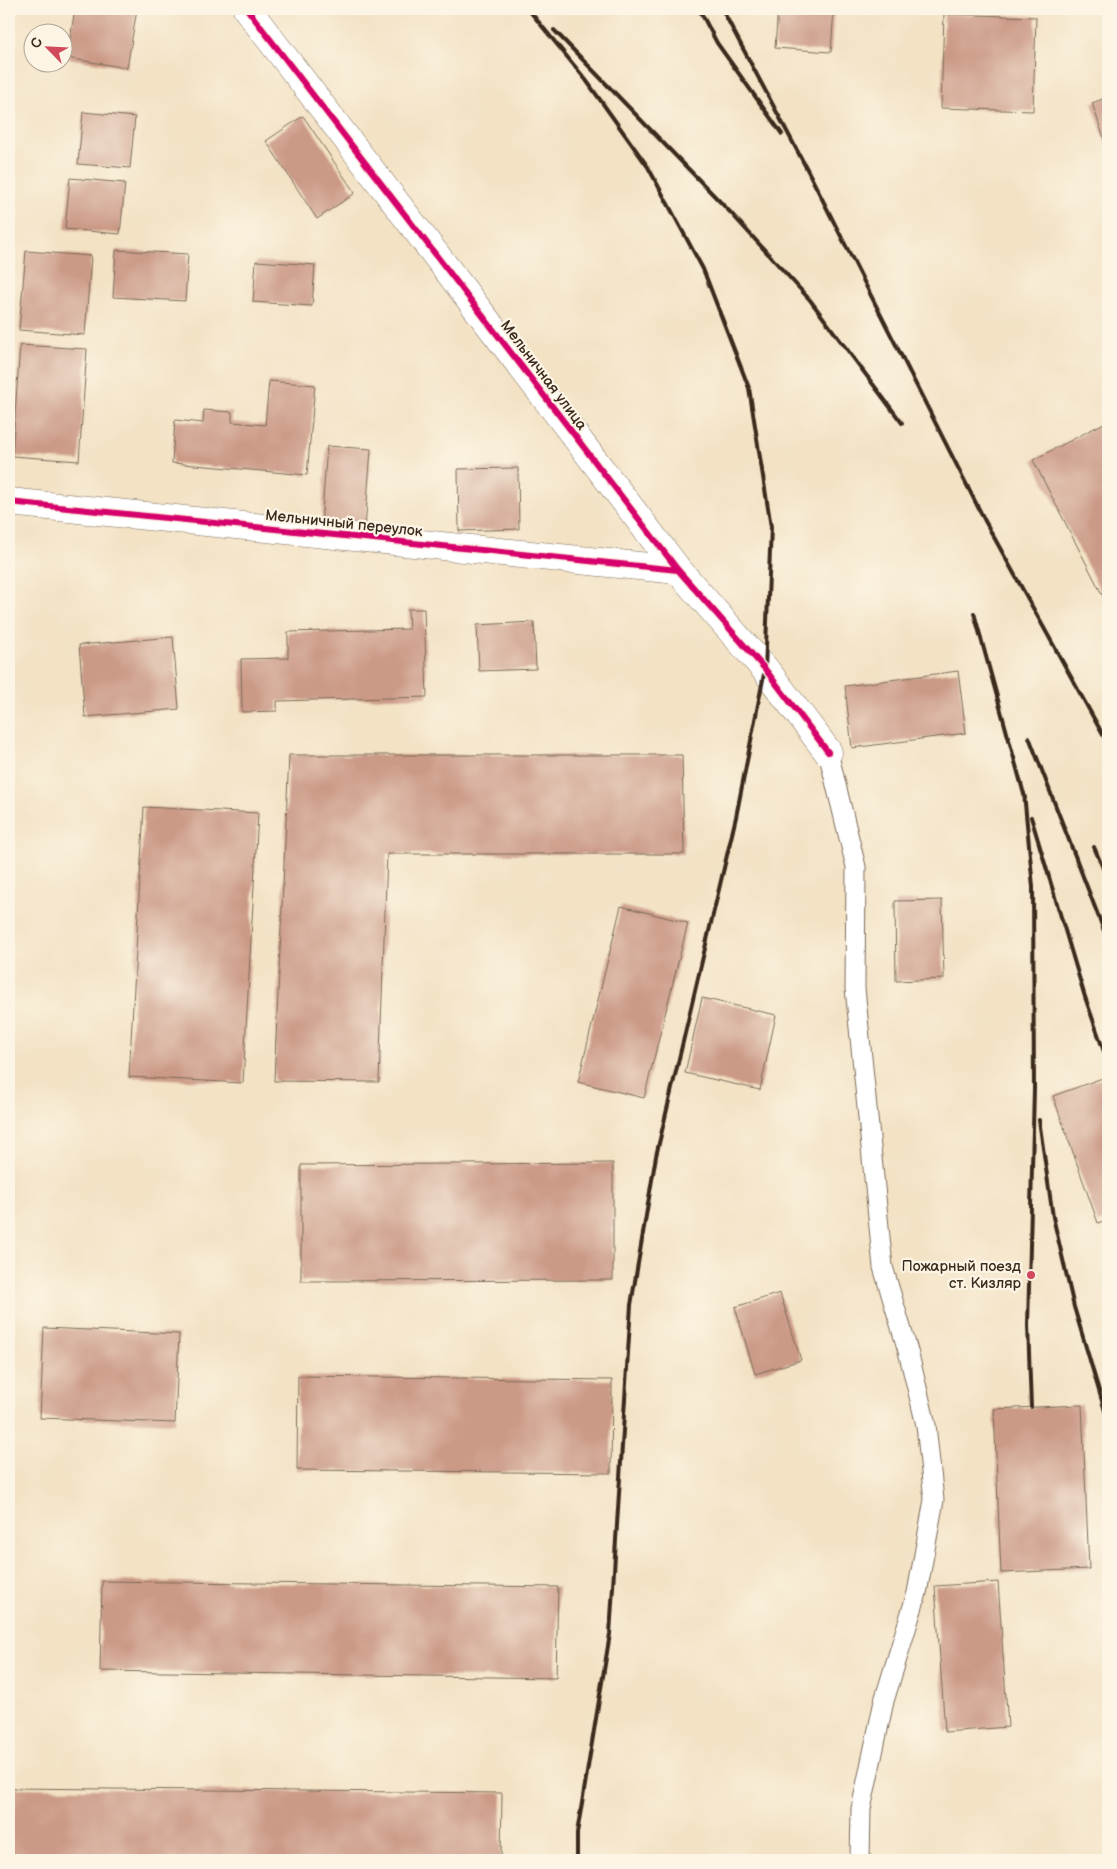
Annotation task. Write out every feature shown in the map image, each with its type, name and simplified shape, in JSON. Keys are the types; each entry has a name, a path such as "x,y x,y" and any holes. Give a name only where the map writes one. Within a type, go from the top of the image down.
{"street":[{"name":"Мельничная улица","path":"247,9 678,570 766,669 828,752"},
{"name":"Мельничный переулок","path":"9,502 678,570"}],"lane":[{"path":"828,752 856,867 855,988 883,1267 908,1351 926,1424 934,1500 917,1593 884,1701 861,1809 860,1860"}],"building":[{"path":"75,9 137,9 127,68 72,59 72,27"},
{"path":"778,9 834,9 831,52 775,48"},
{"path":"944,14 1036,17 1033,111 941,108"},
{"path":"1108,97 1108,150 1092,103"},
{"path":"83,112 135,117 130,168 78,164"},
{"path":"303,116 355,193 317,219 266,141"},
{"path":"70,178 125,183 120,234 65,229"},
{"path":"116,250 188,254 185,301 113,297"},
{"path":"26,251 91,256 85,335 19,330"},
{"path":"256,261 315,265 312,306 253,302"},
{"path":"20,345 87,349 79,461 12,456"},
{"path":"269,381 315,385 307,475 172,463 175,420 203,423 204,410 232,412 232,422 265,425"},
{"path":"1108,421 1108,606 1033,460"},
{"path":"327,446 371,449 365,529 321,526"},
{"path":"518,468 519,529 459,531 458,469"},
{"path":"408,609 424,609 427,697 277,701 277,711 242,712 241,659 288,658 288,632 409,629"},
{"path":"534,622 536,669 479,671 477,625"},
{"path":"173,637 179,709 85,717 79,645"},
{"path":"958,671 966,733 852,748 845,686"},
{"path":"289,755 682,755 684,854 387,854 379,1082 274,1081"},
{"path":"144,807 258,813 243,1083 129,1077"},
{"path":"942,900 944,979 896,981 895,901"},
{"path":"621,906 688,923 644,1098 578,1082"},
{"path":"702,998 776,1015 760,1090 685,1073"},
{"path":"1108,1076 1108,1219 1098,1223 1053,1096"},
{"path":"613,1163 613,1280 301,1281 301,1165"},
{"path":"780,1293 801,1360 755,1374 735,1307"},
{"path":"44,1328 179,1334 175,1423 40,1418"},
{"path":"298,1376 612,1380 611,1473 297,1470"},
{"path":"1082,1405 1089,1569 1001,1573 994,1409"},
{"path":"102,1581 558,1587 556,1678 100,1671"},
{"path":"998,1582 1008,1727 945,1732 935,1586"},
{"path":"9,1788 502,1793 501,1860 9,1860"}],"railway":[{"path":"528,9 586,80 648,167 703,269 749,388 771,527 765,669 736,817 656,1156 631,1305 610,1634 577,1833 577,1860"},
{"path":"699,9 717,43 782,134"},
{"path":"722,9 808,171 985,521 1108,744"},
{"path":"554,30 731,213 810,300 902,423"},
{"path":"974,613 1025,798"},
{"path":"1029,737 1108,941"},
{"path":"1024,793 1033,887 1034,1089 1028,1325 1031,1407"},
{"path":"1031,817 1085,997 1108,1063"},
{"path":"1094,847 1108,880"},
{"path":"1039,1120 1053,1217 1074,1307 1108,1421"}],"cycle path":[{"path":"247,9 678,570 765,669 828,752"},
{"path":"9,502 678,570"}],"place":[{"name":"Пожарный поезд ст. Кизляр","path":"1031,1275"}]}
